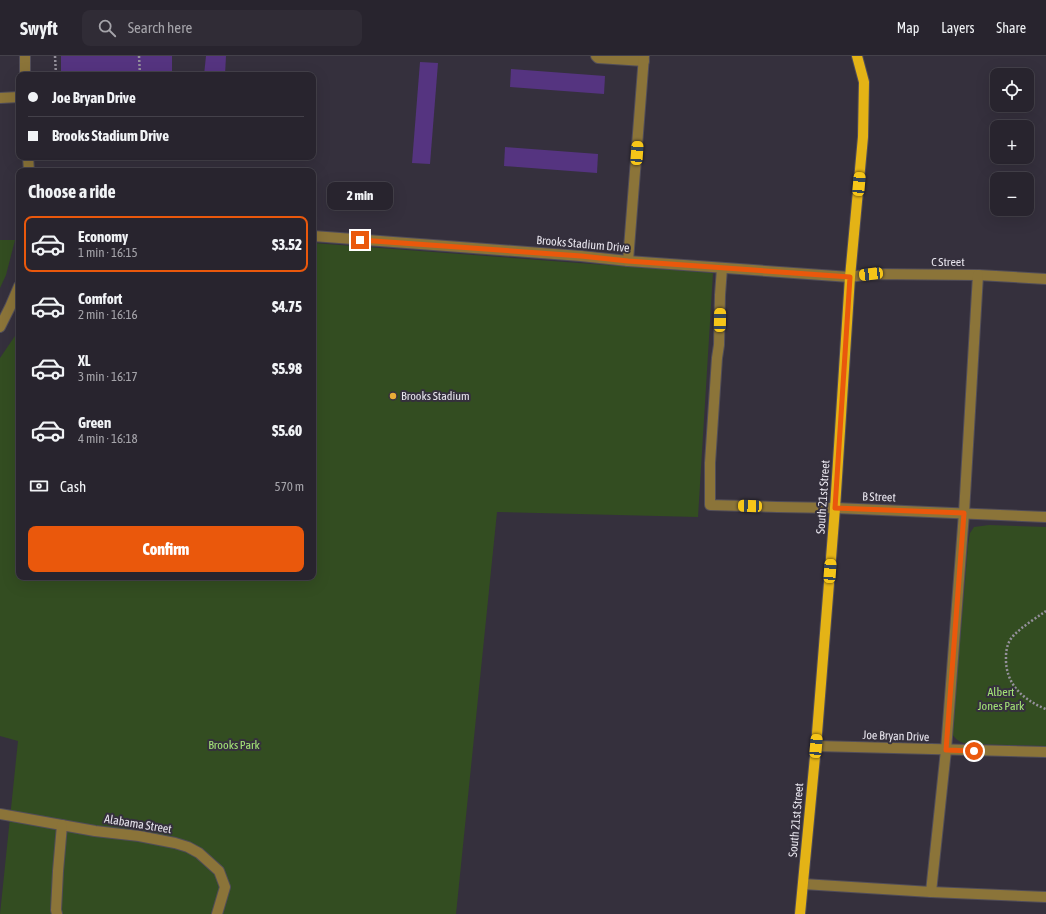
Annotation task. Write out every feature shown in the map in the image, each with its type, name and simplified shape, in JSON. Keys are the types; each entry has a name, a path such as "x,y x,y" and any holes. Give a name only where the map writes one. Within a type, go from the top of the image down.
{"main road":[{"name":"South 21st Street","path":"800,914 816,746 835,508 850,277 863,137 864,82 857,56"}],"street":[{"path":"25,56 25,72"},
{"path":"596,56 598,58 644,58 628,261"},
{"path":"0,98 16,98"},
{"name":"Brooks Stadium Drive","path":"316,236 850,277"},
{"name":"B Street","path":"722,268 719,345 710,463 710,505 1046,516"},
{"name":"C Street","path":"850,277 871,274 978,275 1046,279"},
{"path":"931,892 946,750 964,513 978,275"},
{"path":"0,326 16,293"},
{"name":"Joe Bryan Drive","path":"816,746 1046,752"},
{"name":"Alabama Street","path":"0,814 95,831 139,836 188,847 199,853 220,871 225,887 217,914"},
{"path":"57,914 58,871 62,825"},
{"path":"803,884 1046,897"}],"path":[{"path":"55,56 56,72"},
{"path":"139,56 140,72"},
{"path":"1046,611 1013,636 1006,649 1005,664 1010,681 1019,692 1033,704 1046,708"}],"green space":[{"path":"0,240 15,240 6,275 0,288"},
{"name":"Brooks Park","path":"316,243 713,273 698,517 497,512 456,914 0,914 18,741 0,736 0,358 16,334 16,580 316,580"},
{"name":"Albert Jones Park","path":"989,525 1046,527 1046,746 969,744 959,741 952,734 970,533 974,527"}],"building":[{"path":"61,56 172,56 172,72 61,72"},
{"path":"206,56 226,56 225,72 204,72"},
{"path":"420,62 438,63 430,164 412,163"},
{"path":"511,69 605,76 604,94 510,87"},
{"path":"505,147 598,154 597,173 504,166"}],"place":[{"name":"Brooks Stadium","path":"393,396"}],"route":[{"path":"360,240 850,277 835,508 964,513 946,750 974,751"}]}
